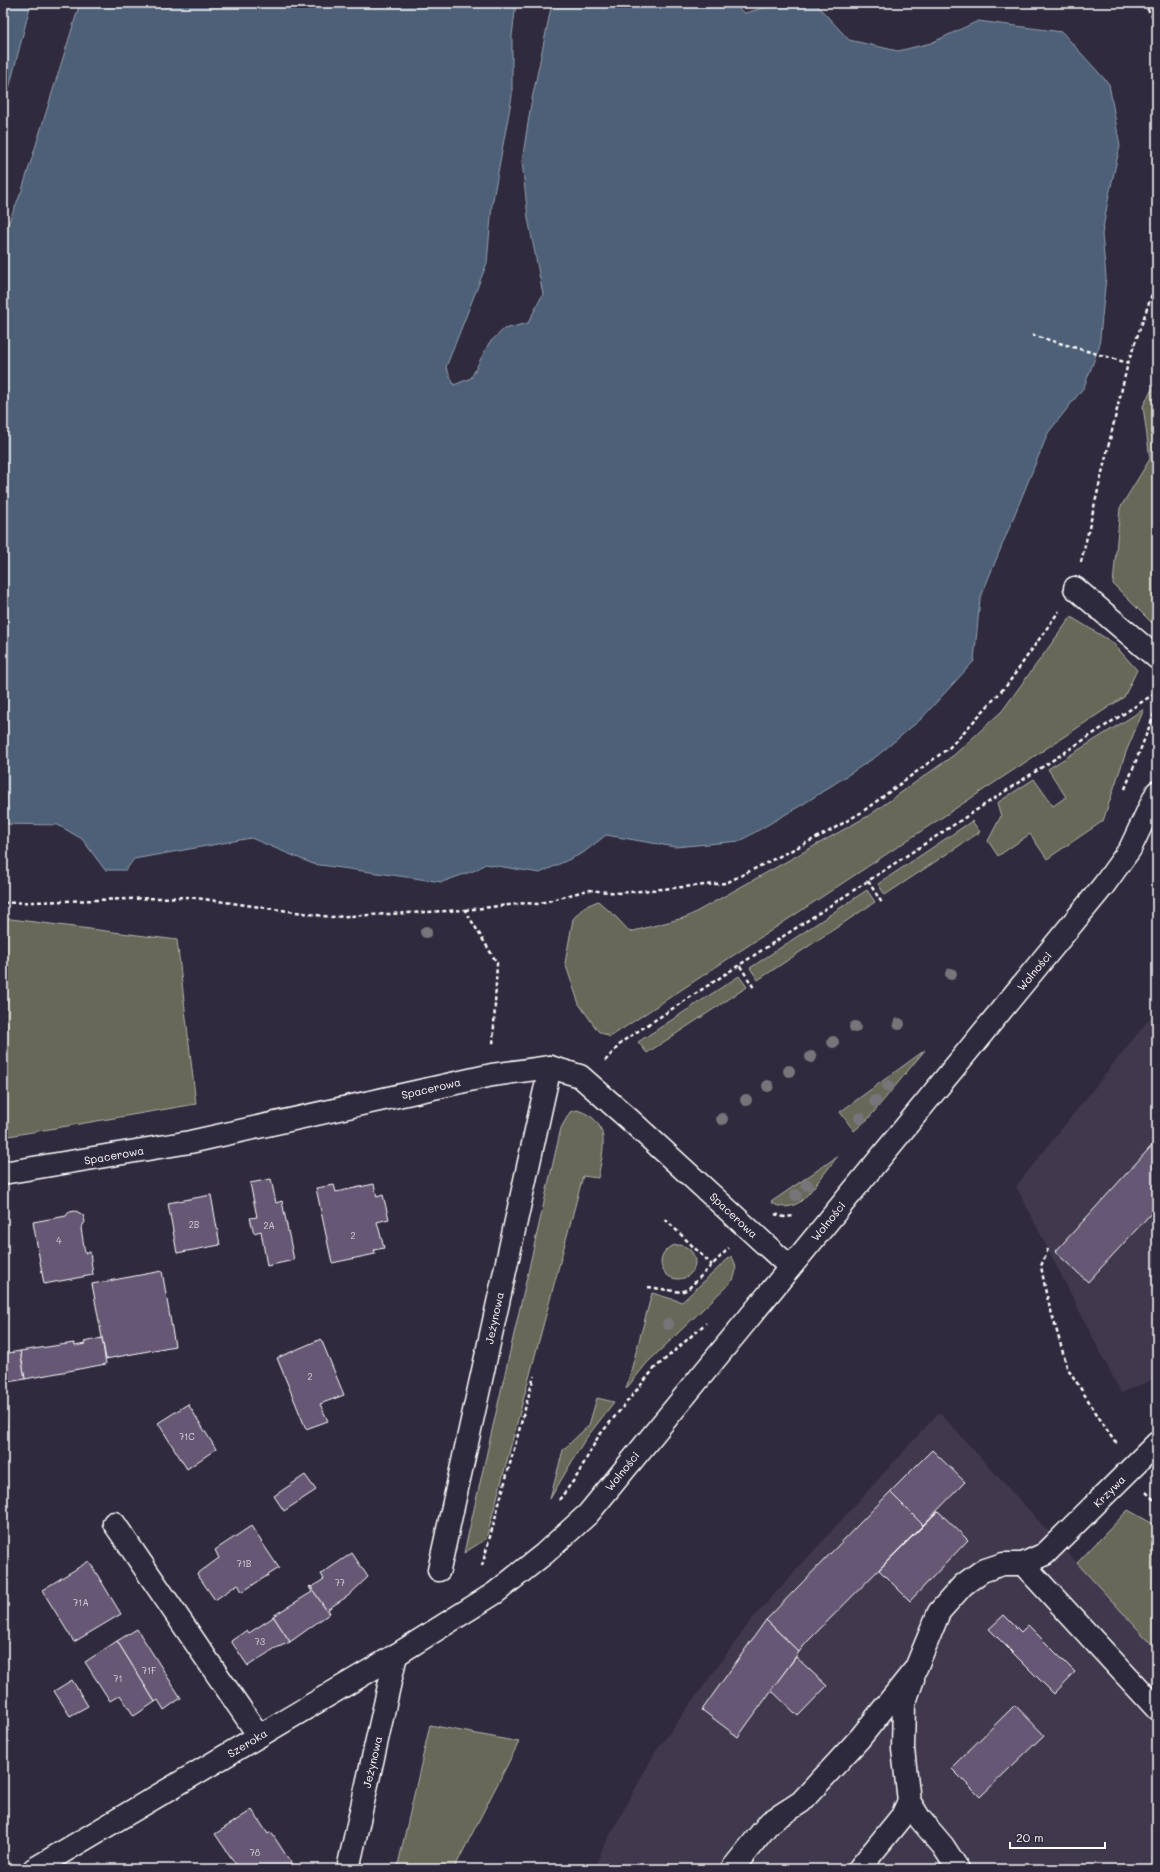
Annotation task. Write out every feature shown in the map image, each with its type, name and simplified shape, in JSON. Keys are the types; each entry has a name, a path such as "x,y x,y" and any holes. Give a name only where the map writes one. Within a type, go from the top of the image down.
{"street":[{"path":"1075,588 1157,658"},
{"name":"Wolności","path":"459,1615 495,1593 544,1554 588,1514 1104,886 1130,849 1157,792"},
{"name":"Spacerowa","path":"3,1173 190,1142 492,1075 550,1067 580,1076 790,1267"},
{"name":"Jeżynowa","path":"439,1570 550,1067"},
{"name":"Krzywa","path":"1023,1564 1045,1554 1157,1443"},
{"path":"114,1523 259,1736"},
{"path":"958,1869 943,1846 920,1819 910,1801 903,1749 904,1704 916,1668 939,1612 963,1585 982,1571 1003,1564 1023,1564 1157,1709"},
{"name":"Szeroka","path":"34,1869 396,1655 459,1615"},
{"name":"Jeżynowa","path":"348,1869 396,1655"},
{"path":"732,1869 770,1822 801,1802 849,1750 916,1668"},
{"path":"859,1869 902,1816 910,1801"}],"path":[{"path":"1143,3 1157,22"},
{"path":"3,903 189,897 331,917 465,910 526,903 537,904 588,890 620,892 726,883 828,832 862,812 950,747 1007,685 1075,588 1128,363 1157,280"},
{"path":"1032,335 1128,363"},
{"path":"580,1076 603,1064 623,1042 1157,692"},
{"path":"1124,794 1157,707"},
{"path":"868,881 882,903"},
{"path":"465,910 497,962 492,1075"},
{"path":"740,966 754,988"},
{"path":"773,1213 784,1217 791,1217 797,1214"},
{"path":"664,1219 712,1265"},
{"path":"648,1287 681,1292 688,1289 733,1244"},
{"path":"1048,1249 1041,1266 1046,1293 1067,1367 1114,1441 1139,1461"},
{"path":"556,1503 577,1476 598,1438 654,1369 711,1318"},
{"path":"482,1566 534,1376"},
{"path":"476,1570 488,1561"}],"shaded area":[{"path":"1157,1009 1157,1378 1121,1393 1016,1186"},
{"path":"939,1412 1157,1650 1157,1869 594,1869 602,1850 654,1754 752,1619"}],"green space":[{"path":"1157,380 1157,628 1113,584 1120,508 1150,459 1143,406"},
{"path":"1071,617 1112,642 1137,670 1124,697 610,1037 598,1031 579,1004 565,963 573,919 584,907 598,901 630,932 687,917 868,816 954,755 1002,711"},
{"path":"1144,709 1126,752 1103,821 1047,859 1030,834 998,856 988,841 1001,816 997,803 1034,779 1053,806 1066,797 1048,769"},
{"path":"972,821 980,832 885,895 878,884"},
{"path":"867,890 875,902 758,980 750,968"},
{"path":"3,918 177,940 196,1104 3,1137"},
{"path":"739,976 747,987 647,1053 638,1042"},
{"path":"925,1050 868,1119 854,1131 840,1112"},
{"path":"577,1110 596,1121 601,1129 603,1147 598,1178 583,1176 486,1539 464,1553 561,1128 570,1112"},
{"path":"838,1156 814,1187 800,1202 793,1206 781,1207 771,1202"},
{"path":"675,1245 681,1245 690,1250 694,1256 694,1268 690,1274 681,1279 675,1279 666,1274 661,1265 661,1259 666,1250"},
{"path":"731,1256 736,1268 733,1280 647,1363 626,1389 652,1293 682,1302"},
{"path":"597,1398 614,1402 584,1441 550,1499 563,1450 589,1425"},
{"path":"1128,1510 1157,1526 1157,1650 1077,1563"},
{"path":"430,1725 519,1742 454,1869 397,1869"}],"water":[{"path":"3,3 31,3 3,112"},
{"path":"80,3 516,3 512,36 512,96 492,205 487,263 446,367 454,385 471,378 489,343 504,329 528,323 543,294 528,218 522,161 531,104 552,3 730,3 745,13 781,3 815,3 849,40 898,51 931,43 978,21 1062,32 1109,84 1120,146 1102,234 1106,277 1099,347 1084,387 1048,433 980,599 974,661 921,719 877,756 805,803 740,841 675,847 606,835 583,853 540,873 485,864 476,870 442,882 313,864 251,838 134,859 126,870 105,870 82,839 58,825 3,824 3,236 22,190"}],"building":[{"path":"1157,1140 1157,1207 1088,1282 1055,1252"},
{"path":"271,1179 276,1203 282,1201 294,1260 267,1266 261,1231 254,1233 250,1218 257,1217 250,1183"},
{"path":"374,1184 377,1197 383,1195 389,1219 377,1222 384,1248 374,1250 375,1254 332,1263 316,1188 334,1185 336,1192"},
{"path":"211,1195 220,1245 177,1253 168,1203"},
{"path":"76,1211 83,1215 85,1222 81,1228 85,1253 90,1252 93,1275 44,1284 33,1222 66,1216 69,1212"},
{"path":"162,1271 175,1346 106,1359 92,1284"},
{"path":"102,1338 106,1364 25,1379 20,1351 74,1343 75,1346 85,1344 84,1342"},
{"path":"321,1339 344,1395 320,1404 328,1421 306,1429 277,1358"},
{"path":"20,1351 25,1379 3,1383 3,1354"},
{"path":"188,1404 216,1449 187,1469 158,1423"},
{"path":"3,1407 7,1427 3,1428"},
{"path":"932,1450 965,1482 923,1525 890,1492"},
{"path":"305,1475 316,1490 284,1511 274,1496"},
{"path":"890,1492 923,1525 807,1642 799,1652 766,1620"},
{"path":"938,1511 968,1540 910,1601 879,1570"},
{"path":"251,1526 279,1568 242,1592 238,1584 215,1600 197,1574 219,1558 215,1550"},
{"path":"352,1553 368,1577 348,1596 328,1609 329,1614 310,1586 312,1587 324,1579 321,1574"},
{"path":"89,1561 121,1614 74,1642 42,1590"},
{"path":"310,1586 329,1614 290,1642 273,1616 312,1592 309,1587"},
{"path":"1004,1615 1021,1632 1028,1625 1075,1672 1054,1694 989,1629"},
{"path":"273,1616 290,1642 274,1649 248,1666 231,1641 247,1630 249,1633"},
{"path":"766,1620 799,1652 738,1737 702,1710"},
{"path":"137,1629 181,1698 164,1710 158,1700 155,1702 117,1641"},
{"path":"117,1641 155,1702 134,1716 120,1695 110,1701 85,1662"},
{"path":"796,1657 827,1686 798,1716 771,1690"},
{"path":"72,1680 88,1706 70,1716 54,1691"},
{"path":"1015,1705 1044,1735 980,1797 951,1768"},
{"path":"252,1810 268,1834 271,1832 295,1869 239,1869 215,1834"}]}
